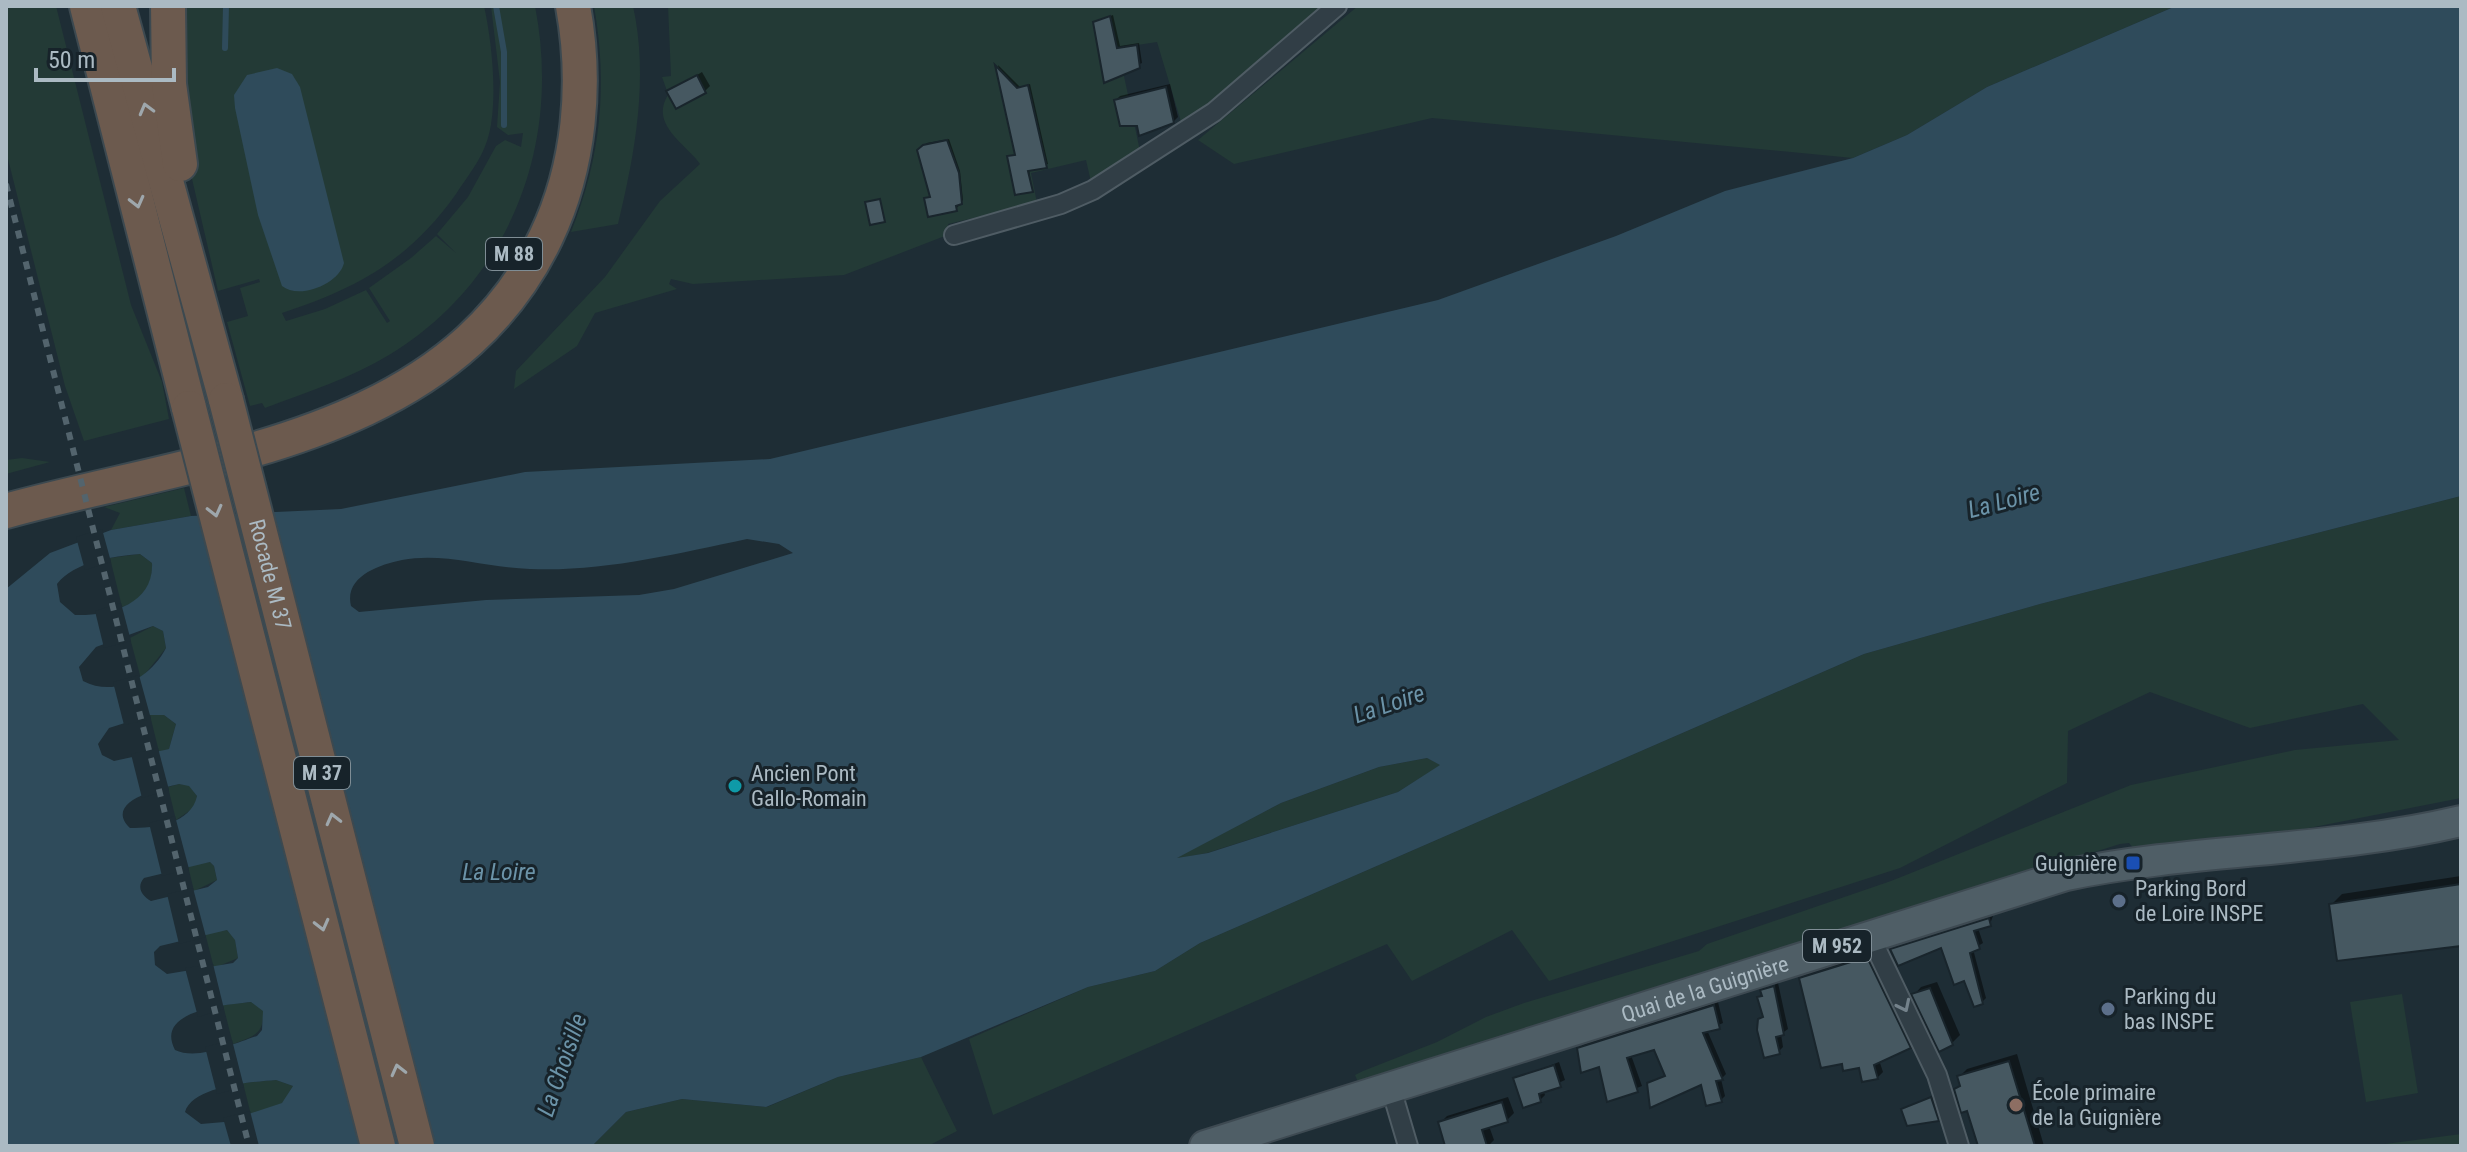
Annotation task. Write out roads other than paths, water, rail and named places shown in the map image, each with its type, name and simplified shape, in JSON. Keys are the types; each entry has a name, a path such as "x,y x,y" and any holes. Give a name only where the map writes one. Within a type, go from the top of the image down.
{"highway":[{"path":"73,6 94,84 111,99"},
{"name":"Rocade M 37","path":"87,6 378,1146"},
{"name":"Rocade M 37","path":"118,6 226,400 417,1146"},
{"path":"168,6 169,84 176,145 215,321 226,400"},
{"name":"M 88","path":"6,487 260,424 327,402 401,367 458,324 514,253 549,165 558,93 551,6"},
{"name":"M 88","path":"6,511 233,453 324,426 391,397 425,377 475,337 520,283 554,220 566,186 574,152 579,93 573,6"}],"main road":[{"name":"Quai de la Guignière","path":"1205,1146 1390,1085 2042,882 2103,867 2354,841 2461,821"}],"street":[{"path":"954,235 1061,204 1093,190 1214,112 1337,6"},
{"path":"1870,936 1937,1075 1959,1146"},
{"path":"1390,1085 1408,1146"}],"water":[{"name":"La Loire","path":"2176,6 2461,6 2461,496 2040,604 1864,654 1200,943 1155,971 1088,987 921,1057 838,1077 766,1107 682,1099 626,1112 592,1146 6,1146 6,589 50,553 111,530 191,516 341,509 525,472 770,459 1438,300 1616,236 1725,191 1853,158 1907,135 1987,87","holes":["747,539 779,544 793,553 674,589 639,595 486,600 359,612 351,606 350,596 358,580 373,569 402,560 434,558 514,568 557,569 639,561","140,554 152,563 151,577 138,598 115,610 88,615 75,615 60,602 57,584 64,576 84,565","153,626 163,631 166,648 151,668 131,682 120,686 95,686 83,681 79,667 96,647","150,715 164,715 176,724 169,749 114,761 102,755 98,744 109,728","1427,758 1440,765 1398,792 1208,853 1177,858 1281,803 1379,767","179,784 189,786 197,796 188,813 180,818 161,825 130,828 123,819 123,810 138,797","210,862 217,880 208,887 151,901 145,897 140,885 144,878","227,930 235,940 238,958 233,963 167,974 155,965 154,952 160,946","251,1002 263,1011 262,1030 257,1036 216,1050 194,1053 175,1050 171,1037 174,1026 183,1018 210,1008","276,1080 293,1086 282,1103 224,1122 201,1124 185,1112 199,1096 239,1084"]},
{"path":"277,68 292,74 300,87 344,263 341,271 327,283 308,290 289,290 282,286 258,215 235,108 234,95 247,75"}],"waterway":[{"path":"225,48 226,6"},
{"path":"496,6 504,52 504,125"}],"railway":[{"path":"6,184 249,1146"}],"place":[{"name":"Ancien Pont Gallo-Romain","path":"735,786"},
{"name":"Guignière","path":"2133,863"},
{"name":"Parking Bord de Loire INSPE","path":"2119,901"},
{"name":"Parking du bas INSPE","path":"2108,1009"},
{"name":"École primaire de la Guignière","path":"2016,1105"}],"water label":[{"name":"La Choisille","path":"562,1065"}]}
